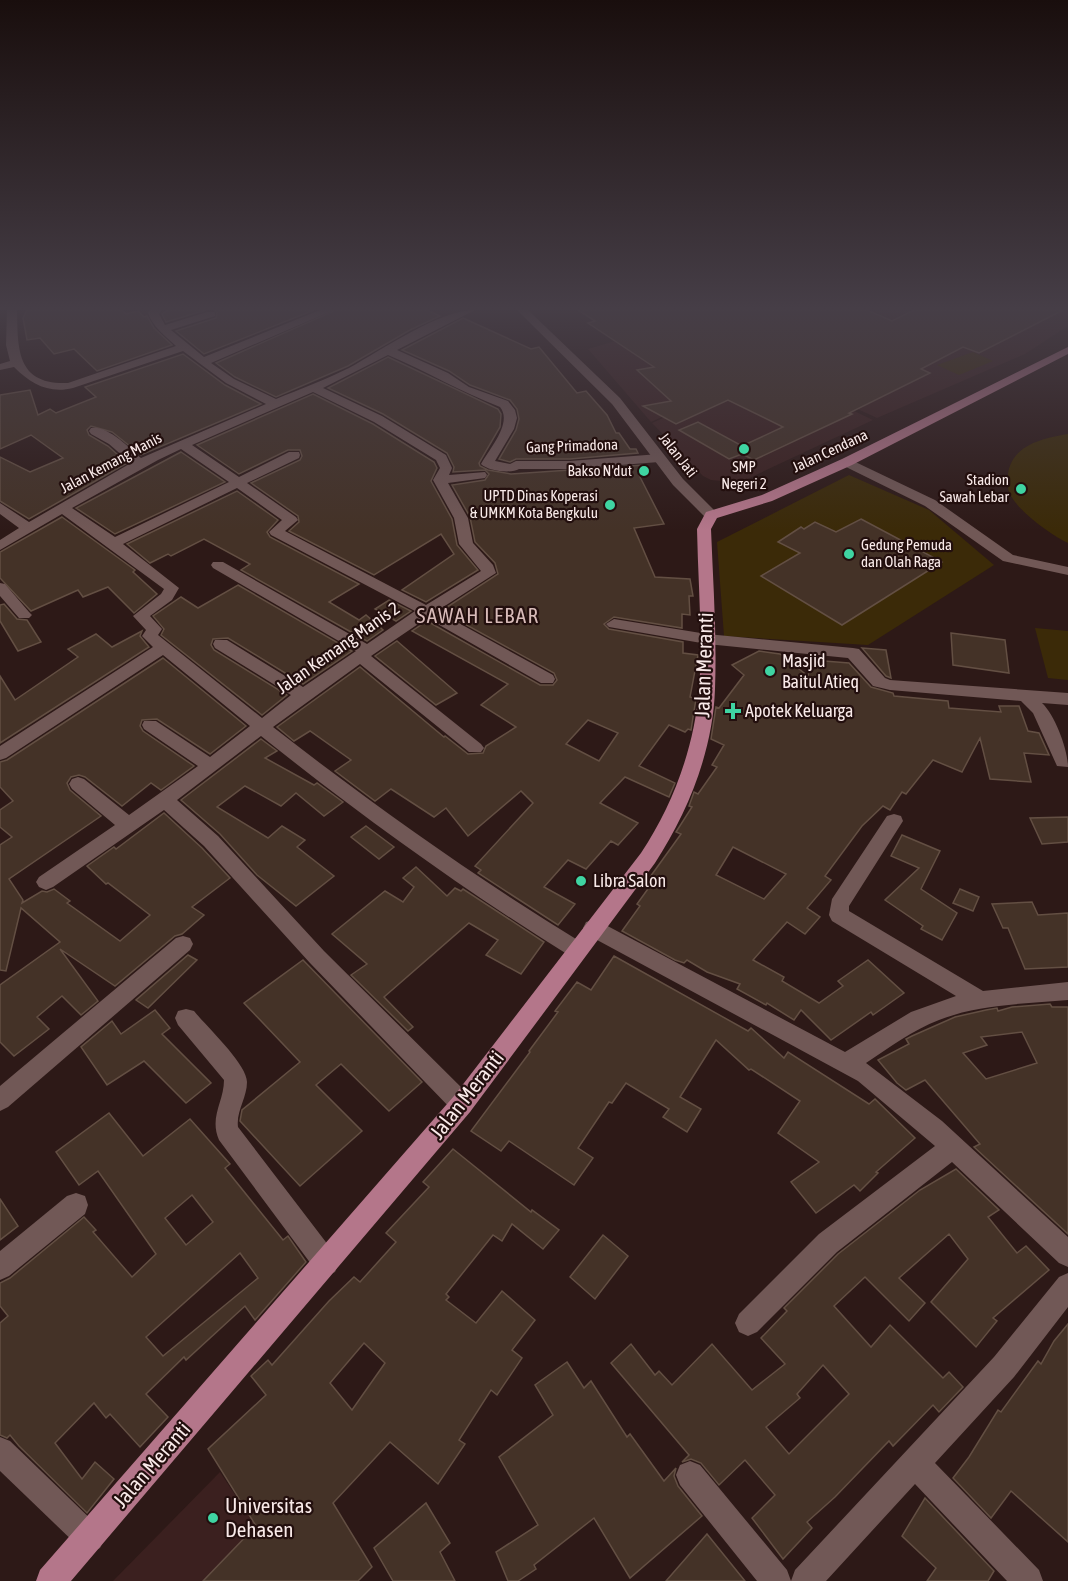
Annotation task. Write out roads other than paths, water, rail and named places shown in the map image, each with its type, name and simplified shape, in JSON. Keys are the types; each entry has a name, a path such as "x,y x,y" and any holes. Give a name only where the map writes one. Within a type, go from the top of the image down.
{"main road":[{"name":"Jalan Cendana","path":"711,515 767,498 847,462 1001,384"},
{"name":"Jalan Meranti","path":"51,1581 462,1104 648,858 680,804 702,726 707,690 704,529 711,515"}],"street":[{"path":"39,384 42,386 62,386 69,384"},
{"path":"236,384 276,404"},
{"name":"Jalan Kemang Manis","path":"0,546 140,464 323,384"},
{"path":"457,384 504,404 509,410 510,424 498,450 483,470"},
{"name":"Jalan Jati","path":"599,384 616,402 692,498 711,515"},
{"name":"Jalan Kemang Manis 2","path":"46,882 165,800 303,695 426,610 490,572 466,544 461,518 440,480 446,468 438,455 378,418 314,388"},
{"path":"95,431 113,441 140,464"},
{"path":"182,444 291,520 276,532 426,610 547,679"},
{"path":"114,543 294,455"},
{"name":"Gang Primadona","path":"440,480 483,470 513,468 516,465 570,465 659,458"},
{"path":"847,462 930,503 1008,558 1068,571"},
{"path":"0,507 29,528"},
{"path":"63,508 114,543 171,587 170,595 141,616 154,629 150,636 260,727 472,885 577,950"},
{"path":"218,566 364,654 475,748"},
{"path":"0,587 24,615"},
{"path":"614,624 707,639 852,652 879,682 890,685 1068,699"},
{"path":"221,644 303,695"},
{"path":"0,754 164,647"},
{"path":"1026,696 1040,710 1063,762"},
{"path":"150,725 210,765"},
{"path":"78,784 128,825"},
{"path":"165,800 211,841 317,957 462,1104"},
{"path":"894,822 839,905 839,915 980,1000"},
{"path":"593,928 847,1063 907,1105 1068,1254"},
{"path":"0,1100 183,944"},
{"path":"847,1063 914,1022 942,1009 980,1000 1068,991"},
{"path":"186,1018 235,1076 234,1089 224,1117 226,1132 326,1263"},
{"path":"748,1323 828,1243 952,1147"},
{"path":"0,1267 76,1205"},
{"path":"806,1581 1004,1367 1068,1286"},
{"path":"0,1451 90,1538"},
{"path":"915,1463 1028,1581"},
{"path":"690,1475 776,1581"}],"place":[{"name":"SMP Negeri 2","path":"744,449"},
{"name":"Bakso N'dut","path":"644,471"},
{"name":"Stadion Sawah Lebar","path":"1021,489"},
{"name":"UPTD Dinas Koperasi & UMKM Kota Bengkulu","path":"610,505"},
{"name":"Gedung Pemuda dan Olah Raga","path":"849,554"},
{"name":"Masjid Baitul Atieq","path":"770,671"},
{"name":"Apotek Keluarga","path":"733,711"},
{"name":"Libra Salon","path":"581,881"},
{"name":"Universitas Dehasen","path":"213,1518"}],"district":[{"name":"SAWAH LEBAR","path":"478,616"}]}
